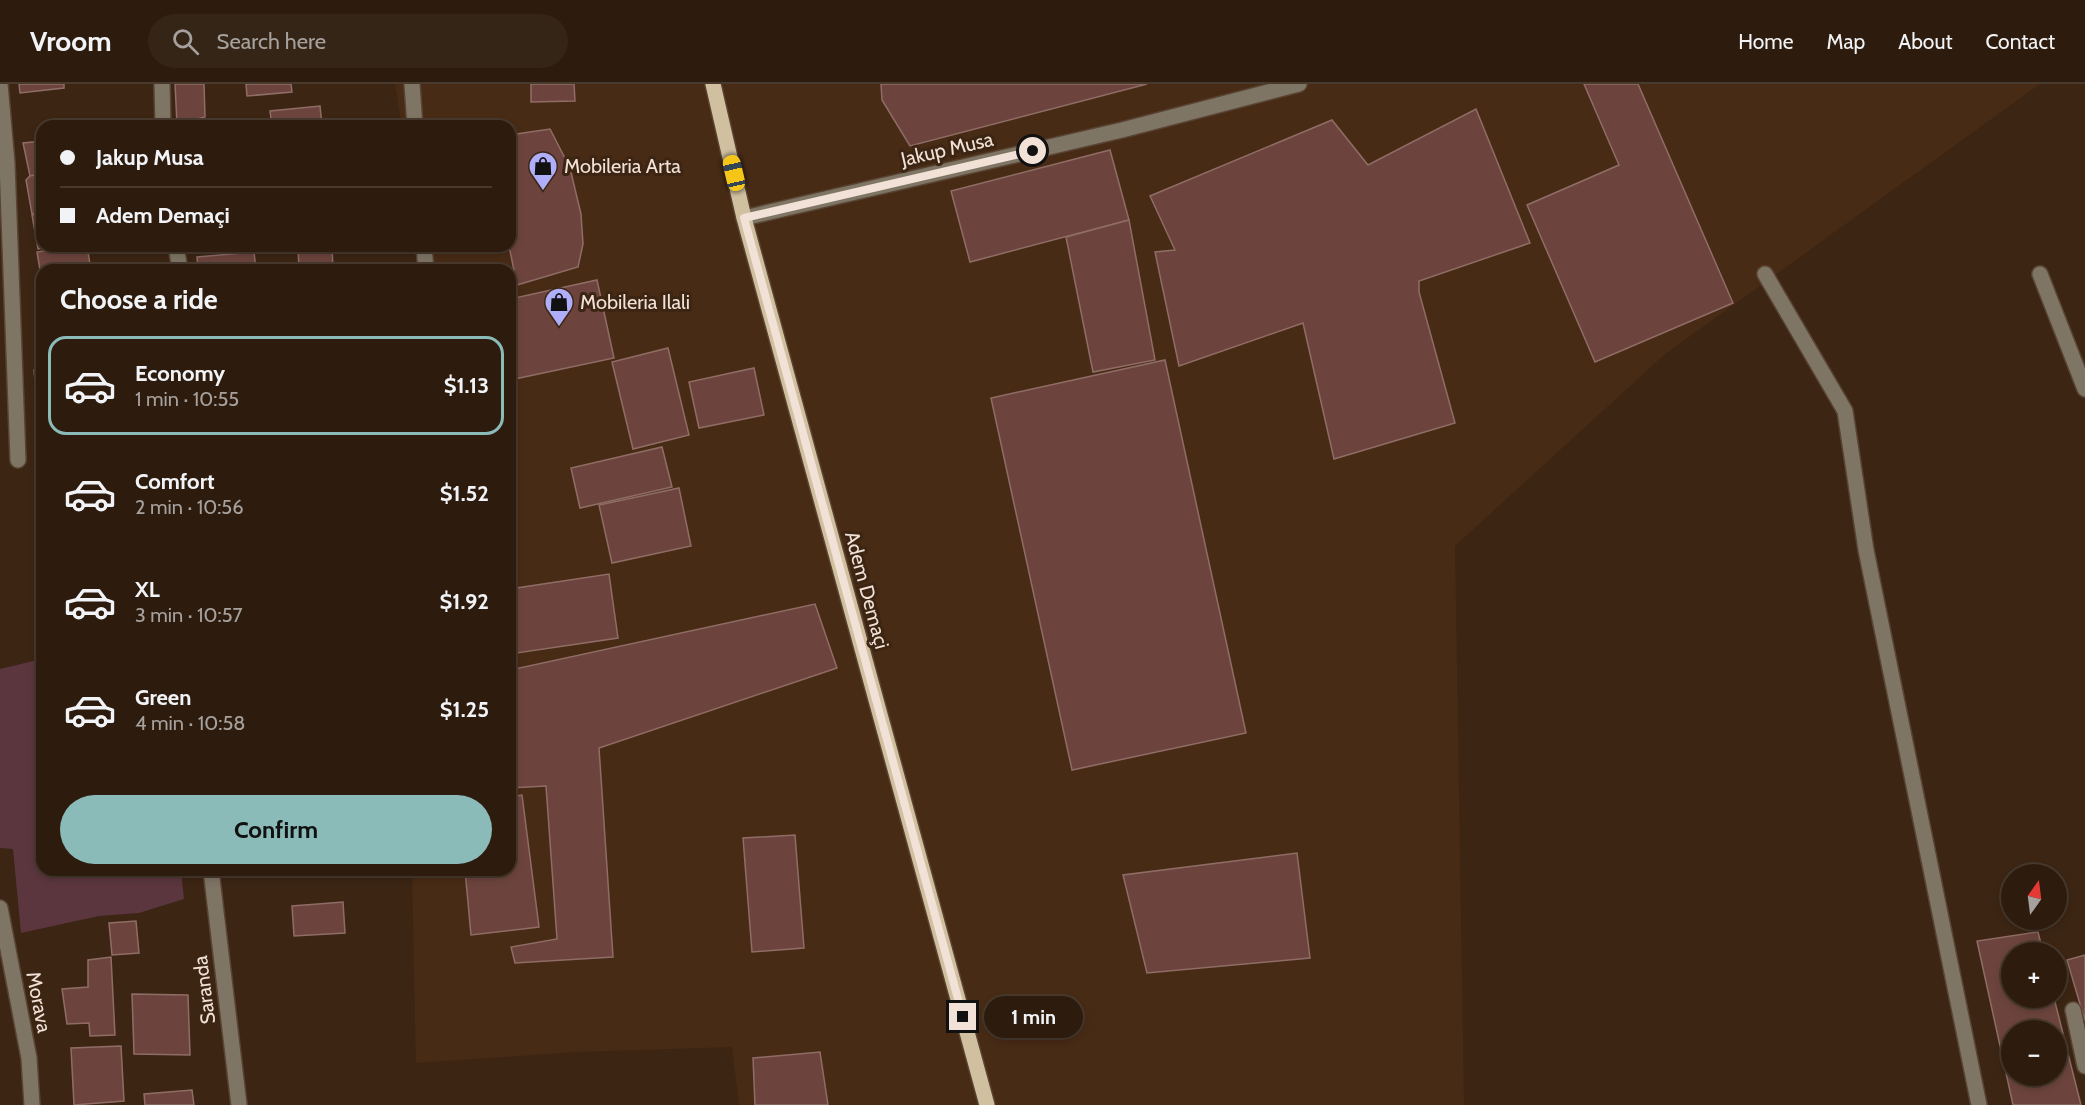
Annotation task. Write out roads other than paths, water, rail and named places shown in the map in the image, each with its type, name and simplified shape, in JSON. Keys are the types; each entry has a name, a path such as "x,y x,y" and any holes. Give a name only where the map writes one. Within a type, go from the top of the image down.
{"main road":[{"name":"Adem Demaçi","path":"713,84 744,218 987,1105"}],"street":[{"path":"0,84 7,163 18,460"},
{"path":"162,84 163,120"},
{"path":"412,84 415,120"},
{"name":"Jakup Musa","path":"744,218 1122,130 1299,84"},
{"path":"1765,274 1845,411 1866,550 1979,1105"},
{"path":"2040,274 2085,389"},
{"name":"Saranda","path":"212,876 239,1105"},
{"name":"Morava","path":"0,908 29,1058 32,1105"},
{"path":"2073,1010 2085,1066"}],"place":[{"name":"Mobileria Arta","path":"543,192"},
{"name":"Mobileria Ilali","path":"559,328"}]}
